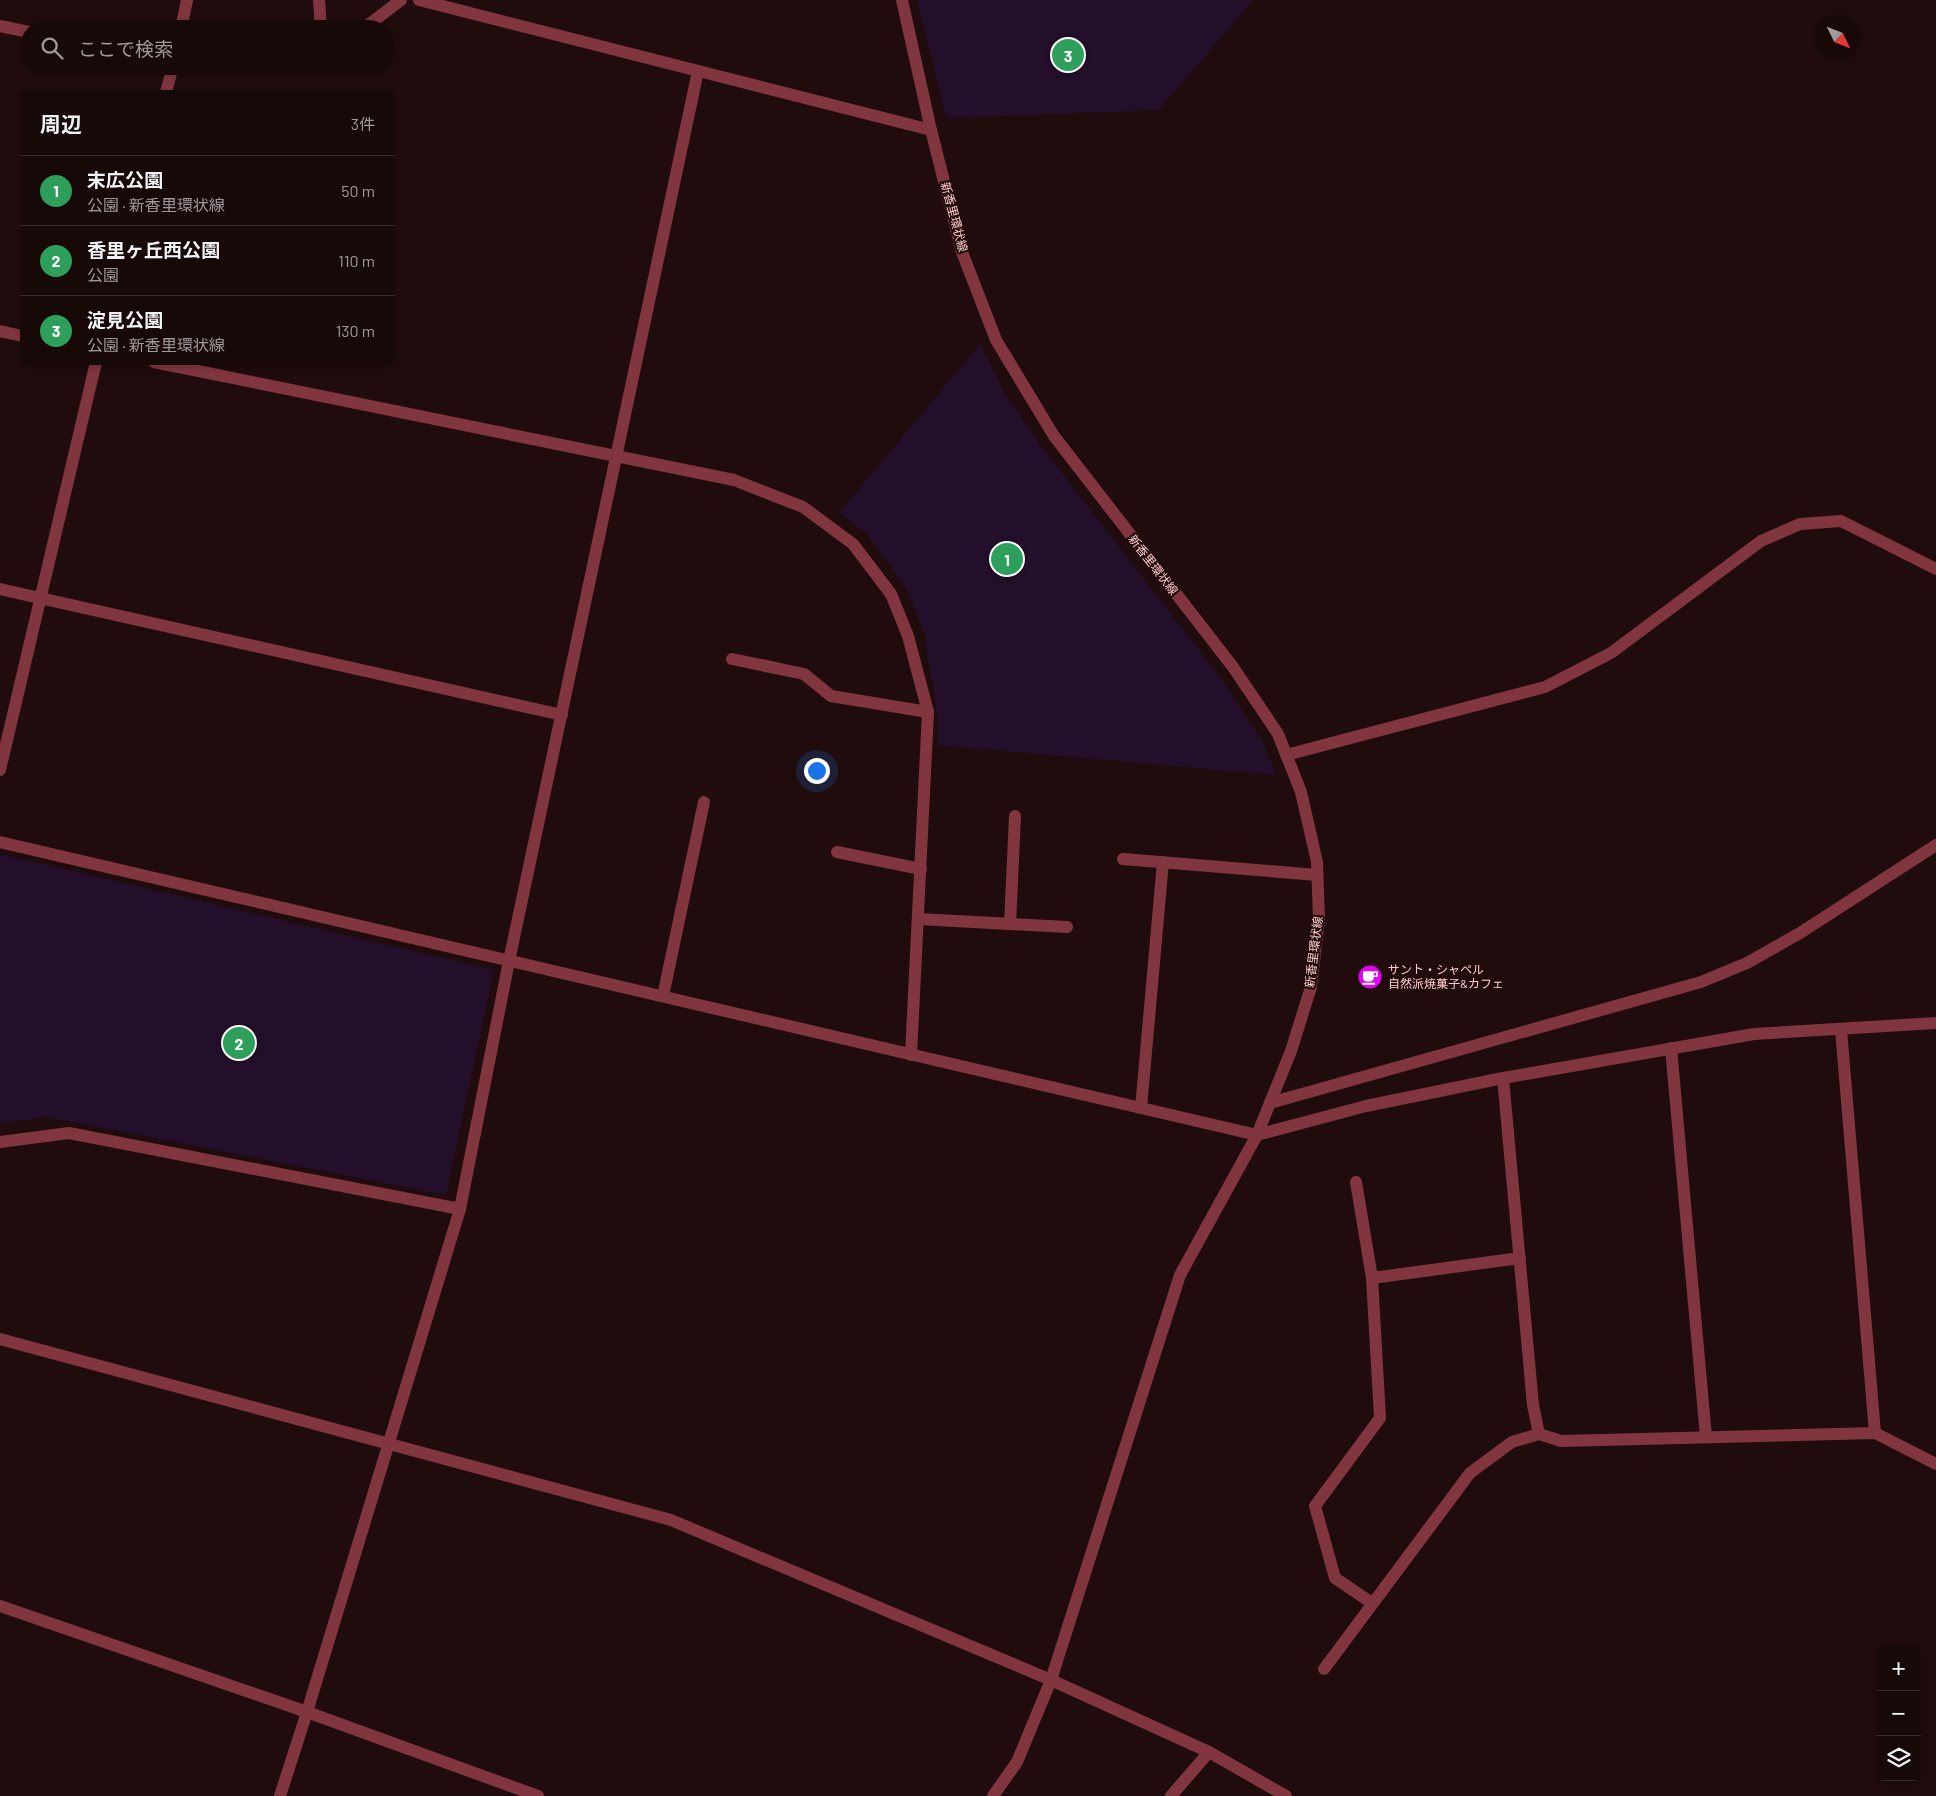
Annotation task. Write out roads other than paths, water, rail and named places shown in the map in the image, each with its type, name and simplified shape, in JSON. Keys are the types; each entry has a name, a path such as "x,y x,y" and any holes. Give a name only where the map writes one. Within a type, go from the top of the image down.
{"street":[{"path":"183,20 188,0"},
{"path":"320,0 321,20"},
{"path":"375,20 401,0"},
{"path":"419,0 931,130"},
{"name":"新香里環状線","path":"902,0 931,130 962,252 996,340 1054,436 1233,667 1278,734 1301,792 1317,862 1319,919 1311,987 1291,1051 1257,1135 1180,1275 1051,1680 1017,1762 993,1796"},
{"path":"0,26 20,30"},
{"path":"280,1796 460,1209 509,961 698,71"},
{"path":"167,90 171,75"},
{"path":"0,331 20,336"},
{"path":"0,770 95,365"},
{"path":"169,365 734,480 803,507 853,544 891,594 908,636 928,712 910,1054"},
{"path":"1286,755 1545,687 1611,653 1761,541 1800,524 1841,521 1936,569"},
{"path":"0,588 562,714"},
{"path":"732,659 804,674 831,696 928,712"},
{"path":"662,996 704,802"},
{"path":"1010,924 1015,816"},
{"path":"0,842 1257,1135 1366,1106 1503,1078 1754,1034 1936,1023"},
{"path":"1270,1103 1701,982 1747,962 1800,933 1936,845"},
{"path":"837,852 921,869"},
{"path":"1123,859 1317,875"},
{"path":"1141,1108 1163,862"},
{"path":"918,919 1067,927"},
{"path":"1841,1030 1875,1433"},
{"path":"1671,1048 1706,1437"},
{"path":"1503,1078 1534,1405 1539,1434"},
{"path":"0,1142 69,1134 460,1209"},
{"path":"1356,1182 1372,1278 1380,1418 1315,1506 1335,1578 1372,1603"},
{"path":"1372,1278 1520,1258"},
{"path":"0,1339 672,1520 1051,1680 1209,1752 1286,1796"},
{"path":"1324,1669 1470,1473 1512,1442 1539,1434 1561,1441 1875,1433 1936,1464"},
{"path":"0,1606 307,1712 538,1796"},
{"path":"1171,1796 1209,1752"}],"place":[{"name":"淀見公園","path":"1068,55"},
{"name":"末広公園","path":"1007,559"},
{"name":"サント・シャペル 自然派焼菓子&カフェ","path":"1370,977"},
{"name":"香里ヶ丘西公園","path":"239,1043"}]}
